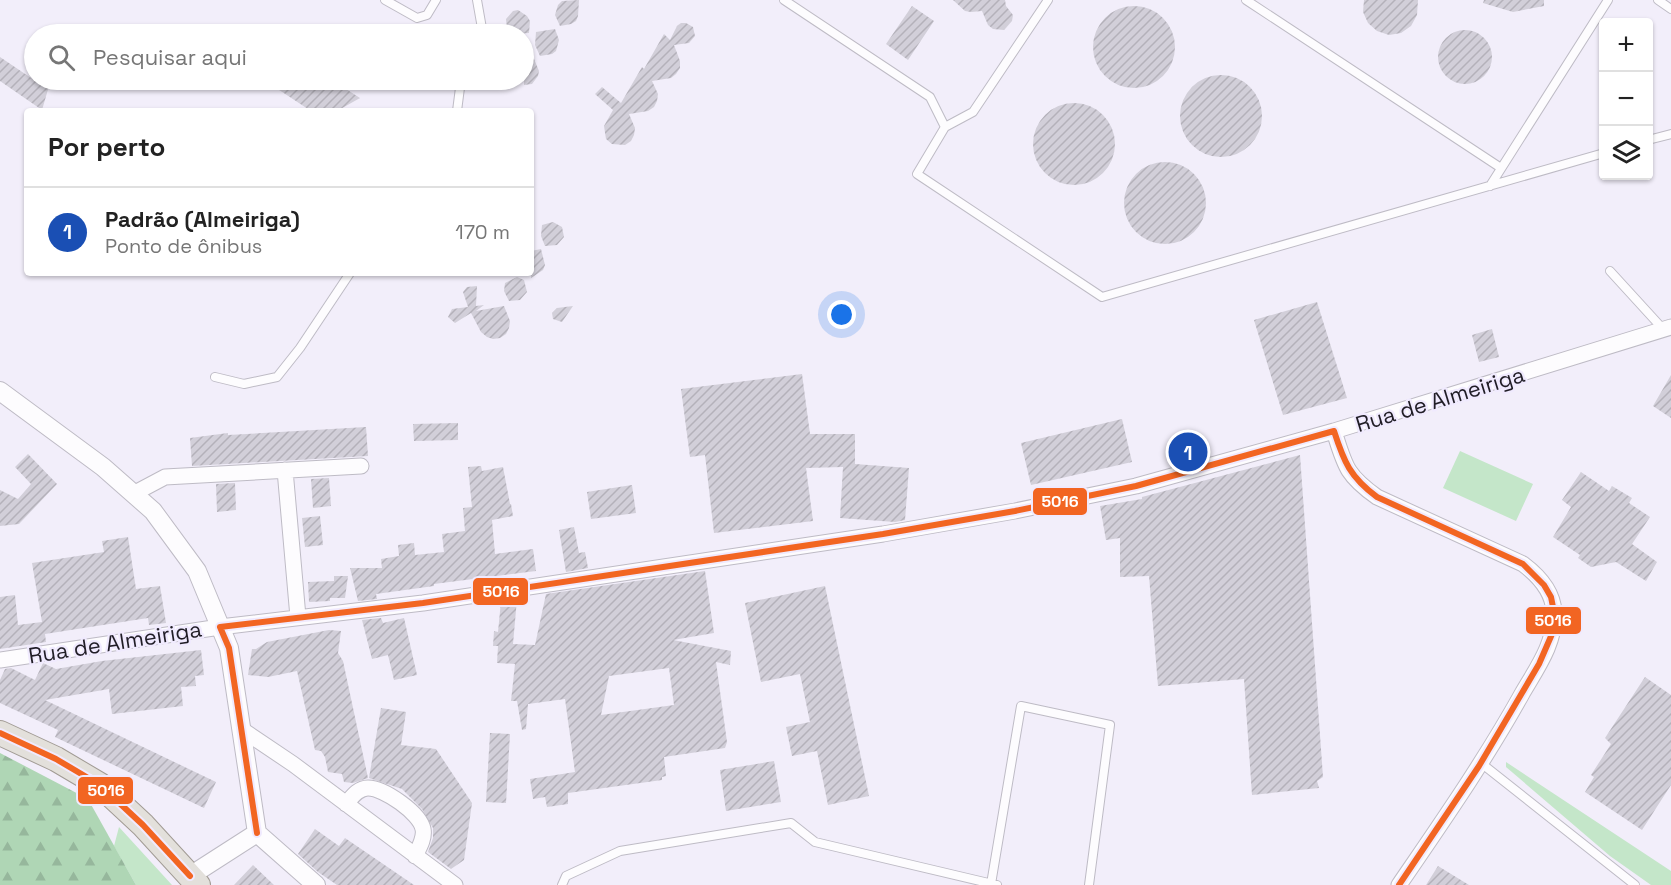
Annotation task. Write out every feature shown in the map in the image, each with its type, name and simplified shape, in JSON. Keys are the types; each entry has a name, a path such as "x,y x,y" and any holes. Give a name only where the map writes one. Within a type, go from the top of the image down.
{"main road":[{"path":"0,733 56,759 100,785 143,825 194,880"}],"street":[{"name":"Rua de Almeiriga","path":"0,660 220,627 423,603 883,534 1016,511 1136,486 1334,432 1667,328"},
{"path":"0,391 104,467 153,512 197,572 228,648 257,833 316,885"},
{"path":"1334,432 1345,465 1357,483 1377,497 1523,564 1538,575 1552,600 1554,624 1545,653 1496,742 1399,885"},
{"path":"133,494 165,477 362,466"},
{"path":"285,470 298,617"},
{"path":"241,729 455,885"},
{"path":"346,804 360,790 368,788 381,791 391,797 417,818 423,829 423,837 415,856"},
{"path":"194,880 257,833"}],"lane":[{"path":"385,0 417,18 427,15 436,0"},
{"path":"477,0 481,24"},
{"path":"784,0 930,98 945,127"},
{"path":"1048,0 973,112 945,127 917,174 1102,297 1599,154"},
{"path":"1246,0 1501,168"},
{"path":"1490,186 1608,0"},
{"path":"1658,0 1671,9"},
{"path":"457,108 460,90"},
{"path":"1653,139 1671,134"},
{"path":"1610,271 1667,328"},
{"path":"215,377 244,384 277,377 300,348 348,276"},
{"path":"562,885 566,876 620,851 791,823 816,842 994,884 1021,706 1110,725 1089,885"},
{"path":"1481,763 1635,885"}],"green space":[{"path":"1460,451 1533,484 1516,521 1443,488"},
{"path":"0,753 88,799 136,885 0,885"},
{"path":"1506,762 1671,871 1671,885 1651,885 1610,856 1506,767"},
{"path":"119,827 172,885 136,885 114,846"}],"building":[{"path":"579,0 576,21 560,26 555,15 558,5 562,1"},
{"path":"953,0 1005,0 1006,6 1013,15 1012,21 1004,30 993,29 988,25 982,11 965,11"},
{"path":"1364,0 1418,0 1417,15 1411,26 1401,33 1389,35 1377,31 1368,23 1363,12"},
{"path":"1484,0 1544,0 1544,6 1513,12 1483,3"},
{"path":"912,6 934,21 908,60 886,44"},
{"path":"1134,6 1150,9 1163,18 1172,31 1175,47 1172,63 1163,76 1150,85 1134,88 1118,85 1105,76 1096,63 1093,47 1096,31 1105,18 1118,9"},
{"path":"518,10 527,16 530,24 506,24 506,19 513,11"},
{"path":"681,23 693,27 695,36 689,43 674,45 680,68 671,78 652,81 658,94 654,107 648,111 629,114 635,128 631,141 625,145 612,144 606,139 604,126 613,110 595,94 602,87 621,103 664,34 670,40"},
{"path":"555,29 559,40 556,51 540,56 535,45 536,32"},
{"path":"1460,30 1470,30 1480,34 1488,42 1492,57 1488,72 1480,80 1470,84 1460,84 1450,80 1442,72 1438,62 1438,52 1442,42 1450,34"},
{"path":"0,57 24,73 24,90 48,90 43,108 39,108 0,81"},
{"path":"534,59 539,71 534,81"},
{"path":"1221,75 1237,78 1250,87 1259,100 1262,116 1259,132 1250,145 1237,154 1221,157 1205,154 1192,145 1183,132 1180,116 1183,100 1192,87 1205,78"},
{"path":"279,90 348,90 360,98 342,108 306,108"},
{"path":"1074,103 1090,106 1103,115 1112,128 1115,144 1112,160 1103,173 1090,182 1074,185 1058,182 1045,173 1036,160 1033,144 1036,128 1045,115 1058,106"},
{"path":"1165,162 1181,165 1194,174 1203,187 1206,203 1203,219 1194,232 1181,241 1165,244 1149,241 1136,232 1127,219 1124,203 1127,187 1136,174 1149,165"},
{"path":"553,222 562,227 564,237 557,245 545,246 541,236 542,225"},
{"path":"541,249 545,265 543,270 534,276 534,250"},
{"path":"517,277 524,280 527,292 520,300 509,301 504,291 505,283"},
{"path":"477,286 476,306 484,305 476,311 504,306 510,321 506,334 500,338 493,339 481,332 471,313 455,323 448,317 452,309 468,307 463,292 467,287"},
{"path":"1317,302 1347,398 1283,415 1254,320"},
{"path":"573,306 562,322 553,319 552,313 557,308"},
{"path":"1492,329 1499,357 1479,362 1472,335"},
{"path":"802,374 810,434 855,434 855,464 909,468 905,520 895,522 840,518 843,467 806,468 813,521 714,533 705,455 690,457 681,389"},
{"path":"1671,375 1671,418 1653,406"},
{"path":"1122,419 1132,462 1031,485 1021,443"},
{"path":"458,423 458,440 414,441 413,424"},
{"path":"366,427 368,456 192,466 190,438 228,433 228,435"},
{"path":"28,454 57,484 19,524 0,526 0,490 18,499 31,484 15,467"},
{"path":"1300,455 1323,777 1317,781 1319,788 1252,795 1244,679 1158,686 1149,576 1120,577 1120,538 1106,540 1100,506 1142,499 1142,497"},
{"path":"481,466 482,471 503,467 513,516 492,520 495,554 533,549 536,571 434,584 434,586 376,594 377,599 358,601 350,568 382,568 381,559 399,556 398,545 414,543 415,555 444,552 442,534 465,531 463,508 472,507 468,467"},
{"path":"1581,472 1609,491 1612,486 1632,498 1629,503 1650,517 1632,544 1657,562 1646,581 1616,562 1591,567 1578,558 1580,555 1553,537 1571,507 1562,500"},
{"path":"329,478 331,506 313,508 311,479"},
{"path":"235,483 236,510 217,512 216,484"},
{"path":"632,485 636,513 591,519 587,492"},
{"path":"320,516 323,545 305,547 302,518"},
{"path":"574,527 579,553 585,552 588,568 566,572 559,530"},
{"path":"128,537 136,589 160,586 166,623 149,625 148,618 45,634 46,642 0,649 0,597 15,595 18,625 42,622 32,563 104,552 102,541"},
{"path":"705,571 714,633 673,640 731,651 730,665 716,662 727,742 725,748 664,757 666,776 662,777 662,780 568,793 568,804 547,807 545,797 533,799 530,779 575,772 565,699 528,704 526,729 522,730 517,701 511,701 515,664 497,663 498,646 493,646 494,631 498,632 501,601 517,599 513,644 535,645 546,594","holes":["669,668 674,705 601,715 609,676"]},
{"path":"334,576 348,576 345,598 309,602 308,582 334,581"},
{"path":"825,586 869,796 828,805 817,751 792,756 786,727 810,722 800,674 761,682 745,603"},
{"path":"381,618 383,623 404,618 417,675 394,680 388,655 372,659 362,620"},
{"path":"329,630 341,631 338,653 343,661 368,778 353,783 344,782 342,774 328,772 325,757 321,751 315,750 297,671 268,677 248,675 252,649 267,642"},
{"path":"201,650 204,675 195,676 196,686 181,687 183,706 112,714 109,689 45,700 216,782 204,808 55,737 58,730 0,703 0,680 5,669 11,668 35,680 43,663 56,669 102,661"},
{"path":"1645,677 1671,695 1671,785 1642,830 1585,792 1594,777 1591,775 1611,744 1605,738"},
{"path":"381,708 406,712 401,745 436,749 472,803 464,860 451,869 428,852 433,838 433,828 422,809 402,789 369,778"},
{"path":"490,733 510,734 506,803 486,802"},
{"path":"774,761 781,802 726,811 720,770"},
{"path":"315,829 339,846 345,838 414,885 337,885 298,854"},
{"path":"253,865 274,885 234,885"},
{"path":"1438,866 1469,885 1426,885"}],"transit line":[{"name":"5016","path":"1334,431 1349,468 1368,490 1377,497 1523,564 1544,585 1551,597 1554,612 1552,634 1539,664 1479,766 1399,885"},
{"name":"5016","path":"220,627 423,603 883,534 1015,511 1136,486 1334,431"},
{"name":"5016","path":"220,627 229,648 257,833"},
{"name":"5016","path":"0,733 56,759 100,785 143,825 190,876"}],"place":[{"name":"Padrão (Almeiriga)","path":"1188,452"}]}
